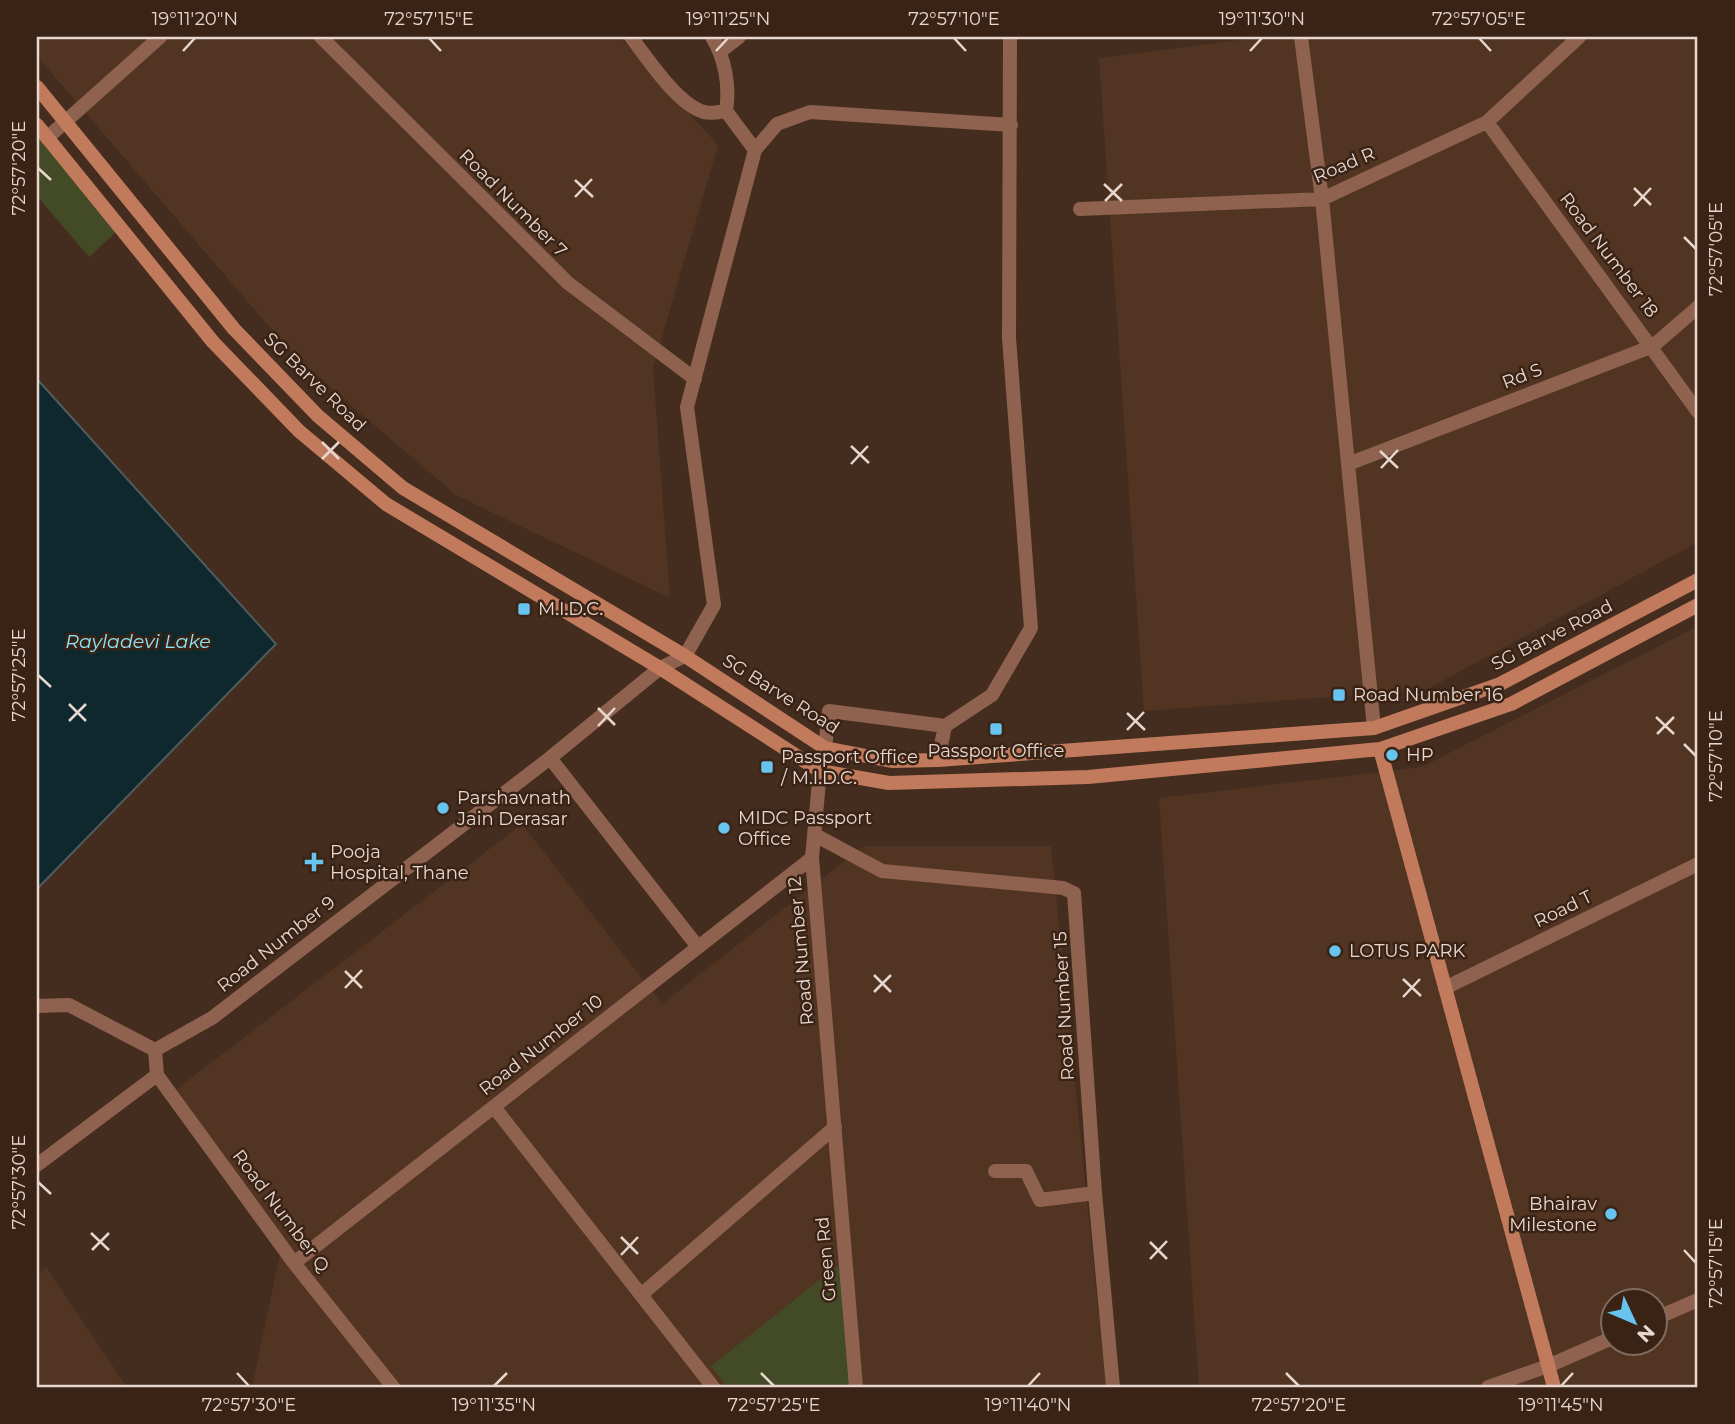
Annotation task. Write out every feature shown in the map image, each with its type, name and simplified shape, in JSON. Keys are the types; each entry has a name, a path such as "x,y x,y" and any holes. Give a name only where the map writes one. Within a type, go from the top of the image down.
{"main road":[{"name":"SG Barve Road","path":"37,87 234,330 318,416 403,488 685,656 825,748 892,761 938,760 1374,728 1500,684 1698,580"},
{"path":"37,125 213,342 299,431 386,505 660,668 820,771 889,783 1088,777 1380,749 1511,704 1698,605"},
{"path":"1380,749 1554,1387"}],"street":[{"path":"47,138 160,37"},
{"name":"Road Number 7","path":"321,37 568,283 695,379"},
{"path":"631,37 672,88 694,107 706,113 726,111"},
{"path":"712,37 721,51 729,94 726,111 755,150"},
{"path":"721,51 739,37"},
{"path":"825,748 829,711 946,726 992,695 1031,628 1009,338 1010,37"},
{"path":"1301,37 1322,199 1374,728"},
{"name":"Road R","path":"1080,209 1322,199 1487,122 1579,37"},
{"path":"685,656 714,605 687,407 755,150 777,124 810,113 1011,125"},
{"name":"Road Number 18","path":"1487,122 1653,346 1698,412"},
{"name":"Rd S","path":"1348,464 1653,346 1698,307"},
{"name":"Road Number 9","path":"155,1050 212,1018 550,758 660,668 685,656"},
{"path":"938,760 946,726"},
{"path":"550,758 698,947"},
{"name":"Road Number 12","path":"820,771 812,858 835,1127"},
{"name":"Road Number 15","path":"814,835 882,871 1063,888 1074,893 1095,1193 1113,1387"},
{"name":"Road Number 10","path":"294,1263 812,858"},
{"name":"Road T","path":"1445,988 1698,864"},
{"path":"37,1006 69,1005 155,1050 157,1075 37,1166"},
{"name":"Road Number Q","path":"157,1075 294,1263 393,1387"},
{"path":"494,1107 713,1387"},
{"path":"641,1295 835,1127"},
{"name":"Green Rd","path":"835,1127 856,1387"},
{"path":"995,1171 1026,1171 1040,1200 1095,1193"},
{"path":"1668,1313 1698,1300"},
{"path":"1488,1387 1548,1366 1598,1344"}],"shaded area":[{"path":"37,37 620,37 718,145 653,368 670,598 456,495 296,358 37,56"},
{"path":"1263,37 1698,37 1698,542 1426,690 1144,711 1099,58"},
{"path":"1698,626 1698,1387 1199,1387 1159,798 1422,767"},
{"path":"522,824 662,1004 864,846 1051,846 1106,1387 252,1387 281,1249 177,1089"},
{"path":"46,1267 127,1387 37,1387 37,1278"}],"green space":[{"path":"37,130 117,231 89,257 37,196"},
{"path":"841,1263 851,1387 727,1387 711,1366"}],"water":[{"name":"Rayladevi Lake","path":"37,379 276,644 37,889"}],"place":[{"name":"M.I.D.C.","path":"524,609"},
{"name":"Road Number 16","path":"1339,695"},
{"name":"Passport Office","path":"996,729"},
{"name":"HP","path":"1392,755"},
{"name":"Passport Office / M.I.D.C.","path":"767,767"},
{"name":"Parshavnath Jain Derasar","path":"443,808"},
{"name":"MIDC Passport Office","path":"724,828"},
{"name":"Pooja Hospital, Thane","path":"314,862"},
{"name":"LOTUS PARK","path":"1335,951"},
{"name":"Bhairav Milestone","path":"1611,1214"}]}
